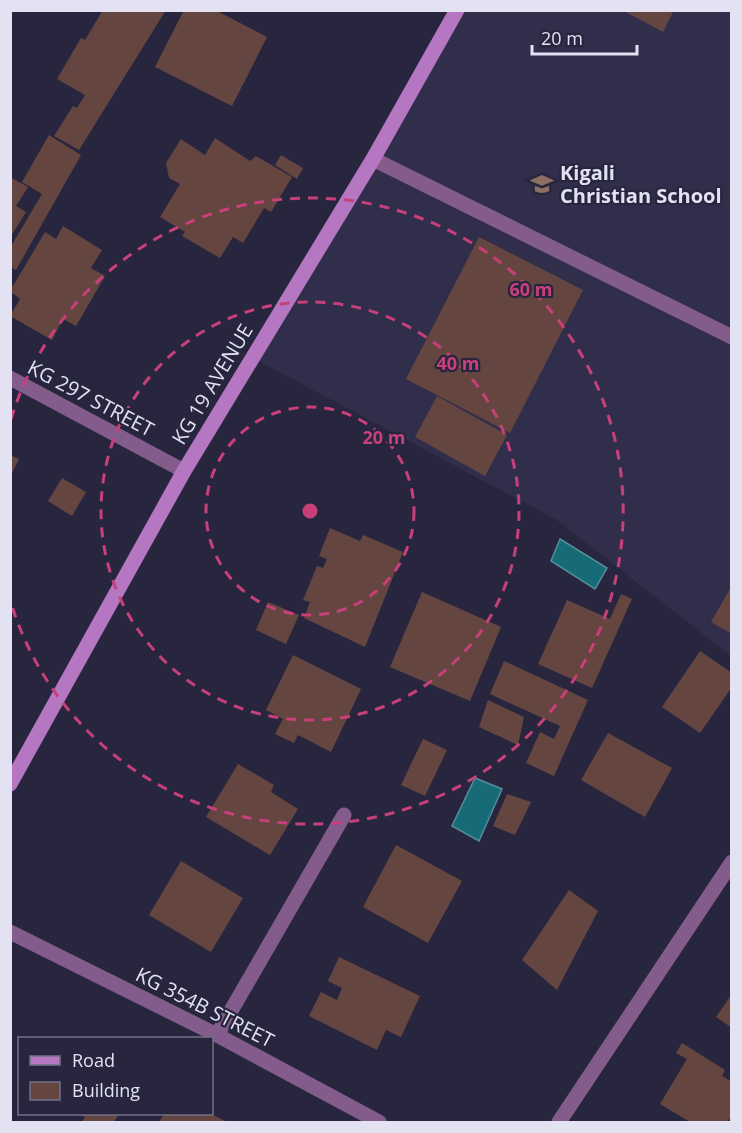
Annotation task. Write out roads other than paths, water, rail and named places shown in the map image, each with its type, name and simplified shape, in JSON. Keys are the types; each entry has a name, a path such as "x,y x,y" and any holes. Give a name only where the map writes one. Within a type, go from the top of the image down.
{"main road":[{"name":"KG 19 AVENUE","path":"10,784 184,471 373,159 457,10"}],"street":[{"path":"373,159 732,337"},
{"name":"KG 297 STREET","path":"10,378 184,471"},
{"path":"217,1035 344,815"},
{"path":"559,1122 729,871"},
{"name":"KG 354B STREET","path":"10,932 217,1035 379,1122"}],"place":[{"name":"Kigali Christian School","path":"542,184"}]}
